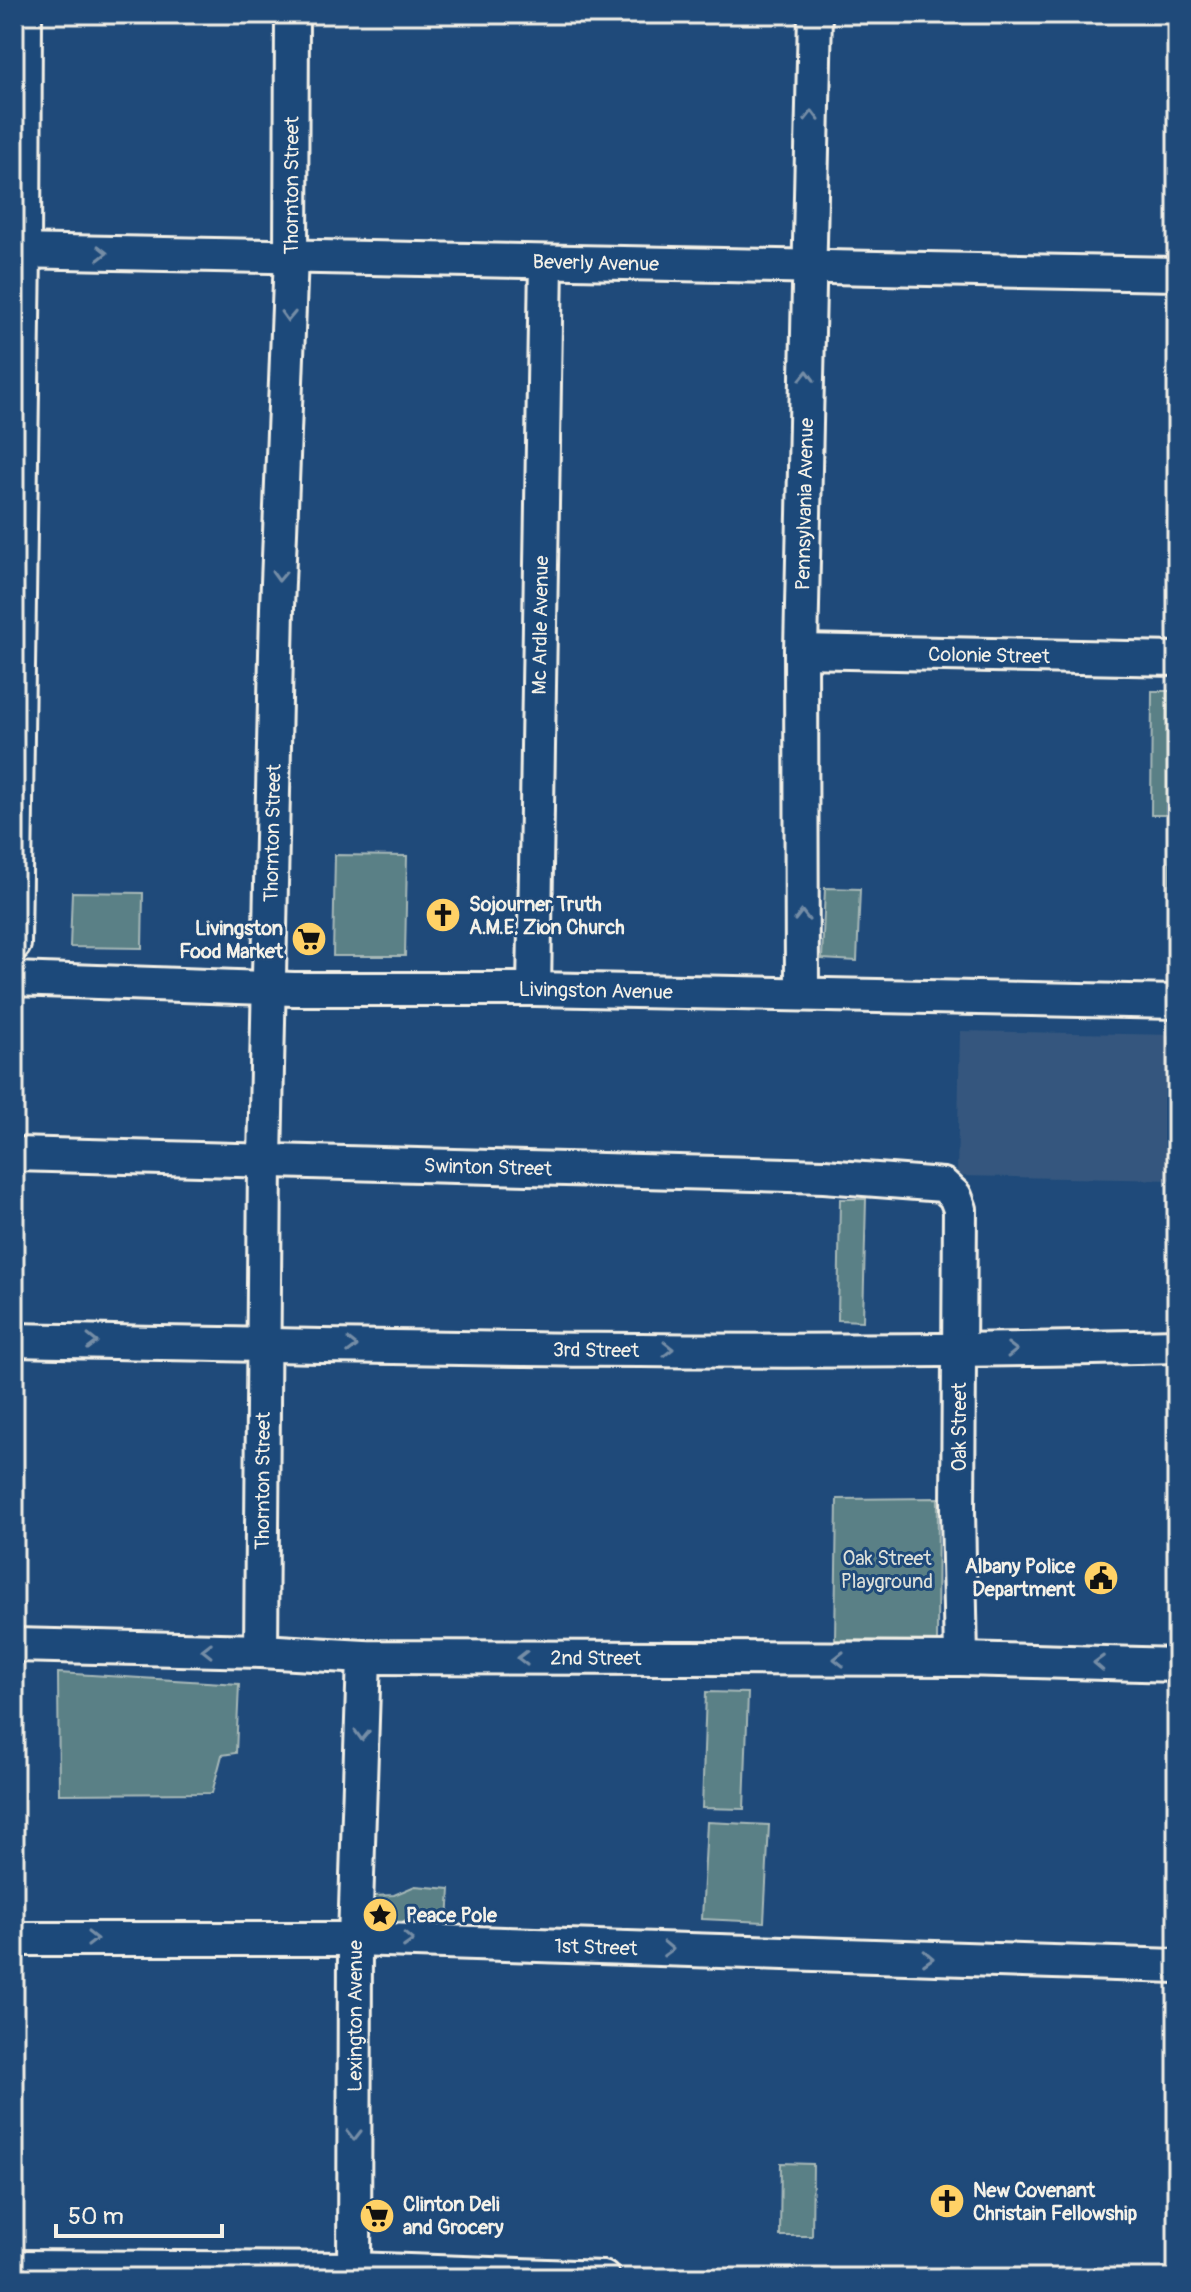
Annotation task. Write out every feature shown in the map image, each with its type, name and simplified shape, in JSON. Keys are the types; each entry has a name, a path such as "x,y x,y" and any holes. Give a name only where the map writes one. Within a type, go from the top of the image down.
{"street":[{"path":"14,944 19,252 25,14"},
{"name":"Thornton Street","path":"261,1651 265,1160 277,608 291,256 292,14"},
{"name":"Pennsylvania Avenue","path":"802,994 801,651 815,14"},
{"name":"Beverly Avenue","path":"19,252 1177,274"},
{"name":"Mc Ardle Avenue","path":"534,989 546,262"},
{"name":"Colonie Street","path":"801,651 1177,659"},
{"name":"Livingston Avenue","path":"14,979 271,988 534,989 1177,1002"},
{"name":"Swinton Street","path":"14,1154 824,1176 943,1185 955,1196"},
{"name":"Oak Street","path":"955,1196 960,1209 961,1659"},
{"name":"3rd Street","path":"14,1340 264,1346 960,1352 1177,1346"},
{"name":"2nd Street","path":"14,1645 261,1651 364,1657 961,1659 1177,1665"},
{"name":"Lexington Avenue","path":"354,2274 355,1939 364,1657"},
{"name":"1st Street","path":"14,1939 355,1939 1177,1966"},
{"path":"14,2267 603,2278"}],"shaded area":[{"path":"960,1031 1177,1035 1177,1180 957,1176"}],"green space":[{"path":"1152,691 1177,691 1177,921 1169,920 1170,815 1151,815"},
{"path":"335,855 407,856 405,956 333,956"},
{"path":"825,888 860,889 857,961 822,959"},
{"path":"72,892 143,893 142,948 70,947"},
{"path":"840,1199 866,1199 863,1321 838,1320"},
{"name":"Oak Street Playground","path":"938,1498 937,1641 835,1640 837,1499"},
{"path":"58,1673 239,1684 236,1753 222,1755 212,1793 59,1794"},
{"path":"706,1692 748,1693 744,1809 702,1808"},
{"path":"707,1822 769,1825 764,1922 702,1919"},
{"path":"415,1886 450,1889 448,1921 373,1922 374,1896 394,1895"},
{"path":"781,2163 813,2164 812,2236 780,2236"}],"place":[{"name":"Sojourner Truth A.M.E. Zion Church","path":"443,915"},
{"name":"Livingston Food Market","path":"309,939"},
{"name":"Albany Police Department","path":"1101,1578"},
{"name":"Peace Pole","path":"380,1915"},
{"name":"New Covenant Christain Fellowship","path":"947,2201"},
{"name":"Clinton Deli and Grocery","path":"377,2216"}]}
